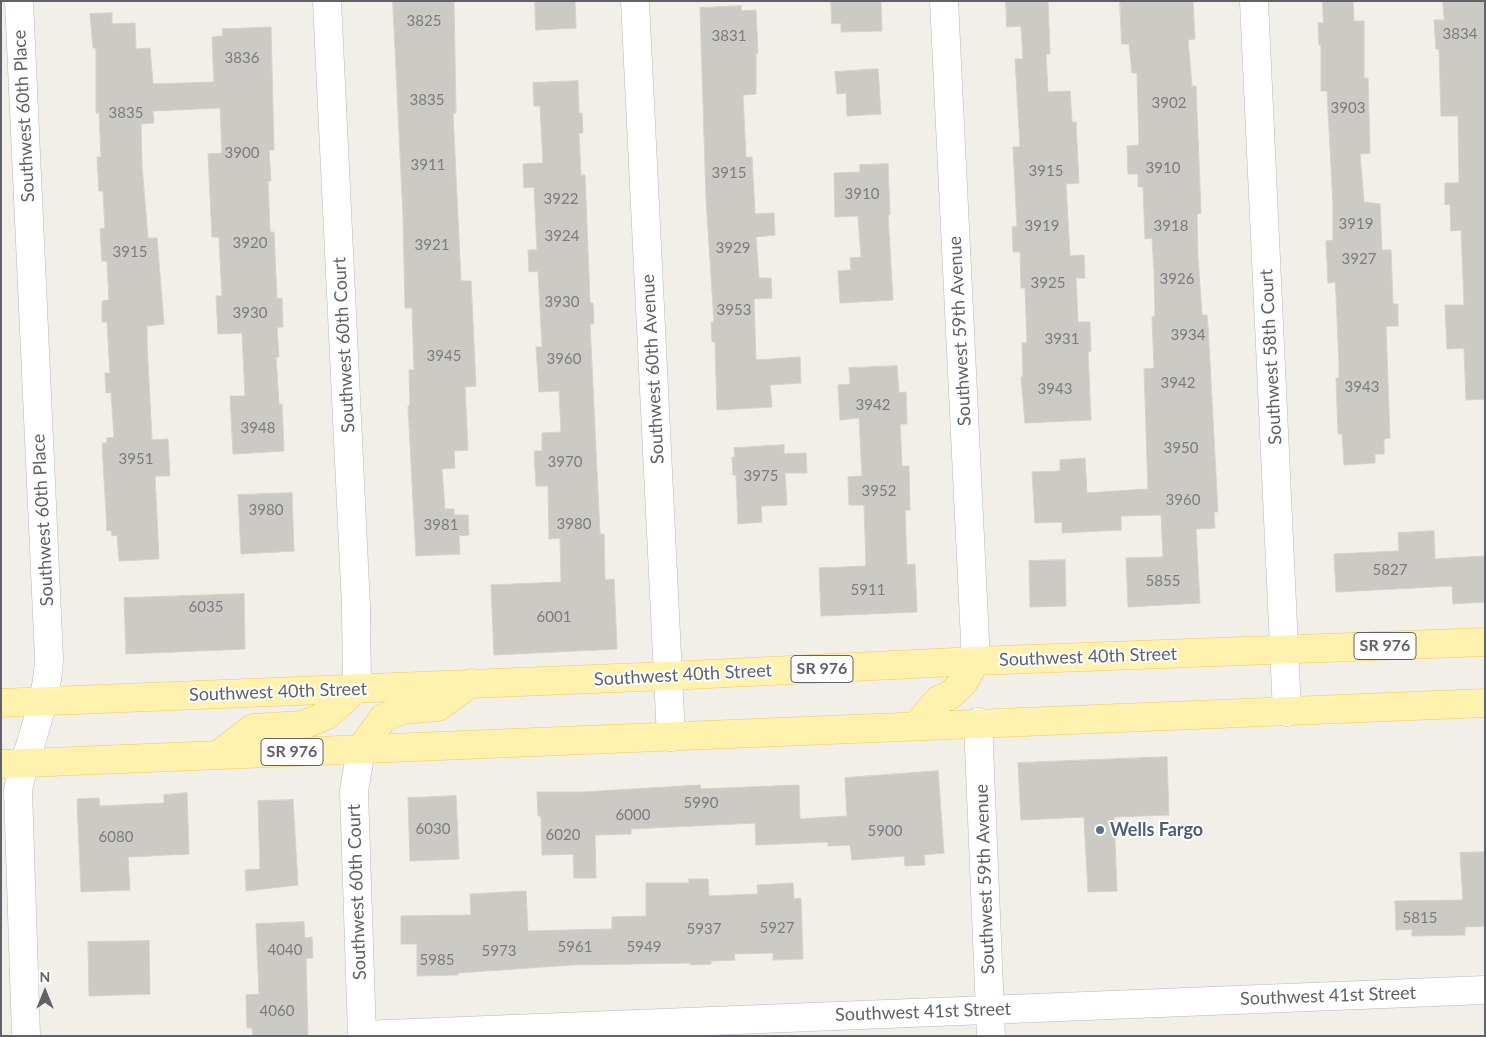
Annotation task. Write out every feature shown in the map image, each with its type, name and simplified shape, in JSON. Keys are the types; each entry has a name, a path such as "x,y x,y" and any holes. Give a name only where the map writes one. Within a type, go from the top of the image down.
{"main road":[{"name":"Southwest 40th Street","path":"1,703 668,676 976,661 1485,642"},
{"path":"917,725 938,700 950,695 963,683 976,661"},
{"path":"361,748 383,718 402,710 438,707 471,683"},
{"path":"218,755 253,728 303,725 327,715 358,688"},
{"name":"SR 976","path":"12,764 361,748 671,737 978,722 1287,712 1485,703"}],"street":[{"name":"Southwest 60th Place","path":"19,1 49,658 43,702 12,764 18,790 26,1036"},
{"name":"Southwest 60th Court","path":"327,1 356,607 358,688"},
{"name":"Southwest 60th Avenue","path":"635,1 671,737"},
{"name":"Southwest 59th Avenue","path":"944,1 976,661"},
{"name":"Southwest 58th Court","path":"1254,1 1287,712"},
{"name":"Southwest 59th Avenue","path":"978,722 990,1023"},
{"name":"Southwest 60th Court","path":"361,748 354,791 362,1035"},
{"name":"Southwest 41st Street","path":"362,1035 990,1023 1485,990"}],"building":[{"path":"393,1 454,1 456,113 453,113 461,281 471,281 476,386 465,387 468,450 454,451 455,468 442,469 445,509 454,509 454,515 468,515 469,535 459,536 460,554 416,556 408,406 410,406 409,370 414,370 412,308 405,308 403,216"},
{"path":"535,1 575,1 576,28 536,30"},
{"path":"831,1 881,1 882,31 841,32 841,23 832,24"},
{"path":"1006,1 1048,1 1050,54 1046,54 1048,92 1070,91 1072,122 1076,122 1079,183 1066,184 1070,256 1084,255 1085,278 1076,278 1078,322 1090,322 1091,351 1088,352 1091,420 1025,423 1021,377 1023,377 1022,343 1027,343 1025,288 1021,288 1020,252 1013,252 1012,227 1017,226 1013,147 1020,147 1015,59 1023,59 1021,26 1007,27"},
{"path":"1120,1 1193,1 1195,39 1188,40 1192,86 1196,86 1201,213 1197,214 1198,258 1202,315 1207,315 1208,326 1218,512 1214,512 1215,528 1196,529 1200,603 1128,607 1126,558 1163,557 1161,515 1121,516 1121,530 1062,533 1062,522 1035,523 1032,472 1060,471 1060,460 1085,458 1087,493 1148,489 1144,369 1154,368 1152,317 1155,316 1154,272 1152,238 1145,239 1143,187 1138,187 1138,174 1128,174 1127,146 1139,145 1137,73 1132,73 1129,44 1122,44"},
{"path":"1323,1 1353,1 1354,21 1364,21 1364,78 1368,78 1370,153 1360,154 1364,202 1380,204 1382,250 1391,250 1393,304 1398,304 1398,326 1386,326 1390,438 1384,439 1384,454 1375,454 1375,463 1344,465 1342,434 1338,434 1336,378 1339,378 1339,365 1336,293 1335,282 1328,283 1326,241 1333,240 1333,204 1327,91 1321,91 1321,45 1319,45 1318,23 1323,23"},
{"path":"1443,1 1485,1 1485,399 1466,400 1464,348 1447,349 1445,305 1464,305 1461,230 1451,231 1450,204 1445,205 1445,183 1459,183 1458,116 1441,116 1439,49 1436,49 1434,20 1444,20"},
{"path":"741,6 741,11 756,10 758,53 756,53 756,94 743,95 746,157 752,157 755,214 774,213 775,235 756,237 759,278 771,278 772,298 754,299 756,360 800,357 801,383 770,385 772,407 717,410 715,342 712,342 711,322 714,322 706,198 700,8"},
{"path":"112,13 112,24 135,23 136,49 150,48 153,84 214,82 212,37 223,36 222,29 271,27 274,150 269,150 271,181 268,181 270,232 274,232 277,299 282,298 283,327 277,327 279,357 276,357 279,404 282,404 284,451 233,454 230,396 245,396 242,333 218,334 216,296 222,296 219,237 212,237 208,154 222,153 220,108 153,111 154,123 141,124 142,166 148,238 157,238 164,324 147,326 147,343 152,440 168,439 170,476 155,476 159,559 119,561 117,535 112,536 111,530 107,531 102,443 107,443 107,438 114,437 111,392 106,393 105,373 110,373 107,322 102,322 102,301 109,300 107,261 102,261 100,229 105,228 103,191 99,191 97,157 101,157 99,113 96,113 96,48 93,48 90,14"},
{"path":"878,69 881,114 847,116 846,93 837,94 835,72"},
{"path":"578,81 579,113 582,113 583,133 579,133 581,175 585,175 590,303 593,303 594,324 590,324 600,534 604,534 605,580 614,579 617,649 494,655 491,585 561,582 560,538 549,539 548,486 536,486 534,451 542,451 542,433 561,432 559,391 539,392 536,347 542,347 538,271 529,272 528,250 537,250 534,187 524,188 523,164 543,163 540,106 534,106 533,83"},
{"path":"888,164 890,215 888,215 893,300 840,303 838,271 851,270 850,258 861,257 858,216 835,217 834,173 860,172 860,165"},
{"path":"897,366 899,393 906,392 907,424 900,424 902,466 909,466 910,510 905,510 907,565 915,564 917,612 821,616 819,568 866,566 864,505 849,505 848,477 862,476 859,418 840,420 838,385 850,384 849,368"},
{"path":"784,445 784,454 806,453 807,473 785,473 787,505 761,506 762,522 738,524 736,475 733,475 732,457 735,457 734,448"},
{"path":"292,493 294,551 241,554 238,495"},
{"path":"1434,531 1435,559 1485,556 1485,602 1453,604 1452,586 1336,592 1334,554 1399,551 1398,533"},
{"path":"1065,560 1066,606 1030,607 1029,561"},
{"path":"244,594 245,649 126,654 124,598"},
{"name":"Wells Fargo","path":"1167,757 1169,815 1114,817 1117,891 1088,892 1084,817 1021,820 1018,763"},
{"path":"938,771 944,853 924,855 925,865 905,866 904,856 852,860 850,845 828,846 828,842 756,845 755,823 631,829 631,834 595,835 596,878 574,878 573,854 542,855 541,816 538,816 537,792 583,792 700,785 701,789 799,785 800,819 847,816 845,778"},
{"path":"187,793 189,854 128,857 130,890 81,892 77,799 99,798 100,806 164,803 164,795"},
{"path":"456,796 459,859 410,861 408,798"},
{"path":"293,800 298,885 246,891 245,870 260,869 258,801"},
{"path":"1485,852 1485,926 1465,927 1465,935 1412,936 1412,929 1396,930 1395,901 1463,900 1460,853"},
{"path":"689,879 708,879 709,896 758,894 757,885 793,883 794,899 801,898 803,959 773,960 773,953 734,954 735,960 711,961 711,964 572,965 458,973 458,975 417,976 417,944 401,944 401,916 471,915 470,894 526,891 528,931 612,929 612,917 646,916 646,883 689,883"},
{"path":"304,922 305,938 312,937 313,958 306,958 308,1036 253,1036 252,1028 247,1028 246,995 259,994 256,924"},
{"path":"149,941 150,994 89,996 88,942"}],"place":[{"name":"Wells Fargo","path":"1100,830"}]}
